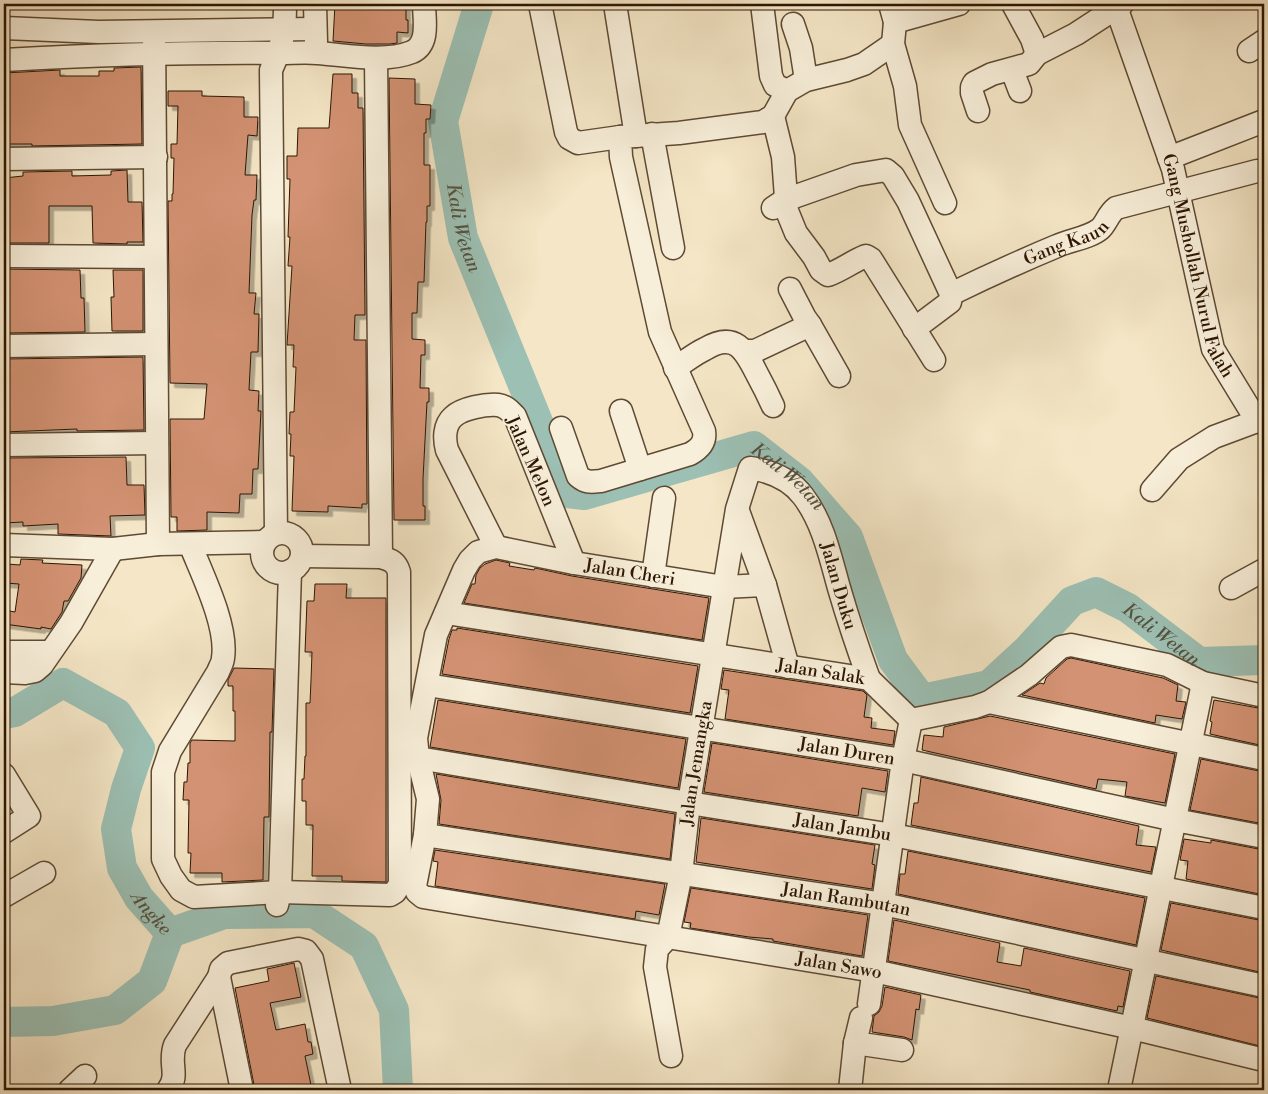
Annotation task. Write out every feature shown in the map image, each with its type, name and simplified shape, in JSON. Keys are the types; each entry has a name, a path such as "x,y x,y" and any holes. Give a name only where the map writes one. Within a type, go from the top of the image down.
{"street":[{"path":"190,544 213,600 224,640 223,658 211,687 170,751 163,772 163,859 170,876 181,890 194,897 278,900 390,895 395,892 400,884 397,566 391,560 381,557 296,564 277,572 266,565 262,553 271,537 271,70 279,53 285,30 285,4"},
{"path":"315,4 316,53"},
{"path":"4,60 100,55 279,53 316,53 376,58 413,52 421,45 424,36 424,4"},
{"path":"540,4 566,132 569,138 578,143 763,122 773,116 797,86 800,48 793,24"},
{"path":"616,4 636,136 673,248"},
{"path":"762,4 771,76 775,85 797,86 864,64 893,23 959,4"},
{"path":"1014,4 1032,39 1037,54"},
{"path":"978,111 972,93 974,83 992,74 1028,64 1037,54 1076,34 1118,5"},
{"name":"Gang Mushollah Nurul Falah","path":"1118,5 1169,158 1213,349 1260,422"},
{"path":"893,23 910,125 945,203"},
{"path":"4,28 99,32 315,29"},
{"path":"154,32 158,544"},
{"path":"376,58 381,557"},
{"path":"1012,70 1020,91"},
{"path":"773,116 783,156 779,204"},
{"path":"1169,158 1264,121"},
{"path":"561,428 578,476 584,481 589,482 601,481 690,454 696,451 704,441 704,432 660,332 621,157 636,136"},
{"path":"4,159 156,157"},
{"path":"779,204 856,175 886,170 893,176 908,201 951,294 950,302 914,329"},
{"name":"Gang Kaun","path":"951,294 1060,244 1095,232 1102,228 1109,213 1116,208 1257,171"},
{"path":"779,204 787,211 796,233 821,270 828,275 838,272 866,256 875,264 934,360"},
{"path":"4,256 155,257"},
{"path":"790,289 804,318 810,325 839,376"},
{"path":"746,351 755,351 810,325"},
{"path":"675,368 706,348 728,342 736,344 746,351 773,406"},
{"path":"4,346 156,344"},
{"name":"Jalan Melon","path":"496,547 447,450 444,438 452,417 468,408 499,405 508,409 515,416 574,563"},
{"path":"621,411 640,469"},
{"path":"1152,490 1179,459 1214,437 1260,422"},
{"path":"4,445 157,443"},
{"name":"Jalan Jemangka","path":"671,1056 655,968 657,950 668,937 681,874 689,803 737,509 750,468"},
{"name":"Jalan Duku","path":"750,468 768,471 781,477 803,495 822,530 854,639 869,679"},
{"path":"653,576 664,498"},
{"path":"737,509 765,585 788,667"},
{"path":"4,545 113,550 158,544 190,544 271,537 285,533 292,535 298,540 302,548 296,564 278,900"},
{"path":"425,835 428,799 418,758 416,738 436,635 470,560 478,552 496,547"},
{"name":"Jalan Cheri","path":"496,547 574,563 724,587 765,585"},
{"path":"4,672 25,673 35,671 42,665 49,652 71,623 113,550"},
{"path":"1231,588 1264,570"},
{"name":"Jalan Salak","path":"446,613 869,679 911,720"},
{"path":"850,1090 855,1043 865,1011 874,971 903,760 911,720 975,707 989,702 1029,675 1061,647 1071,645 1167,665 1203,683 1264,696"},
{"path":"4,652 49,652"},
{"path":"1120,1085 1203,683"},
{"name":"Jalan Duren","path":"427,685 903,760 1175,820 1264,837"},
{"path":"989,702 1264,759"},
{"name":"Jalan Jambu","path":"418,758 893,835 1264,908"},
{"path":"4,775 29,816 4,832"},
{"name":"Jalan Rambutan","path":"425,835 883,904 1264,986"},
{"name":"Jalan Sawo","path":"425,835 415,886 417,892 423,897 874,971 1132,1028 1264,1060"},
{"path":"4,896 44,873"},
{"path":"168,1090 172,1085 174,1076 172,1054 175,1045 219,977 221,969 228,963 298,949 306,951 312,959 340,1090"},
{"path":"219,977 242,1090"},
{"path":"855,1043 902,1050"}],"building":[{"path":"335,4 406,4 408,33 397,32 397,43 390,44 333,41"},
{"path":"141,67 142,144 32,146 32,144 4,144 4,73 60,70 60,76 99,76 99,71 114,71 114,68"},
{"path":"333,74 352,74 352,93 358,93 358,108 363,108 365,315 355,315 354,340 366,340 367,504 362,504 362,508 328,506 328,512 292,511 294,456 290,456 291,434 289,434 290,412 294,412 296,367 293,367 294,345 287,345 292,266 288,266 290,179 287,179 287,156 297,156 298,128 329,128"},
{"path":"389,78 415,79 415,104 431,105 430,119 426,119 426,133 424,133 424,165 430,165 430,206 427,206 424,282 418,282 417,313 412,313 412,339 425,340 425,355 421,355 420,388 429,388 423,479 425,520 394,520"},
{"path":"168,91 202,91 202,96 244,97 244,117 258,117 257,136 248,135 245,175 257,175 256,200 254,200 252,215 249,293 256,293 254,314 259,314 258,352 251,352 249,390 259,391 258,411 261,411 258,469 253,469 252,494 240,494 239,513 207,512 207,530 177,531 177,517 171,517 170,419 204,419 207,384 170,383 168,201 172,201 173,194 174,158 171,158 171,144 177,144 178,106 168,106"},
{"path":"127,170 128,202 142,202 143,242 127,242 127,244 93,243 92,206 49,206 49,243 4,243 4,178 23,176 23,172 72,171 72,176 111,175 111,171"},
{"path":"4,269 80,270 81,298 84,298 85,332 4,333"},
{"path":"113,270 143,270 143,331 112,331 111,297 114,297"},
{"path":"143,357 144,430 77,431 77,429 4,432 4,359"},
{"path":"126,457 127,485 144,485 145,515 110,516 111,536 58,534 58,524 23,526 23,522 4,523 4,458"},
{"path":"21,559 43,560 42,563 82,565 81,578 68,601 64,601 62,612 51,629 4,624 4,610 15,612 19,584 5,583 7,564 20,565"},
{"path":"496,560 510,563 509,566 534,570 535,568 572,576 709,598 702,640 464,603 472,584 475,584 476,575 480,568"},
{"path":"315,584 347,584 346,598 386,598 386,882 342,881 342,876 312,876 313,825 306,825 306,801 302,801 302,779 304,779 306,756 306,703 310,703 312,652 305,652 307,601 314,601"},
{"path":"457,628 698,666 690,713 442,674 449,639 452,630 457,630"},
{"path":"1071,658 1163,678 1178,685 1176,701 1186,702 1182,719 1156,715 1155,723 1022,695 1040,683 1044,684 1046,678 1067,659"},
{"path":"234,668 274,669 272,732 270,732 269,817 264,817 263,880 222,882 222,873 190,873 191,853 188,853 189,800 183,800 184,782 187,782 188,763 190,763 190,743 192,740 235,741 233,686 228,686 228,680"},
{"path":"724,670 863,691 867,695 864,717 872,718 871,728 895,731 893,745 725,719 729,690 721,689"},
{"path":"438,700 686,739 678,788 430,747"},
{"path":"1214,700 1264,709 1264,746 1210,734 1212,722 1210,721"},
{"path":"990,716 1175,754 1165,803 1125,796 1127,782 1098,779 1096,789 922,750 924,735 943,737 944,727"},
{"path":"712,743 888,771 885,792 862,788 858,816 704,792"},
{"path":"1201,759 1264,772 1264,824 1190,810"},
{"path":"436,774 675,814 670,859 439,824 441,800"},
{"path":"921,777 1139,826 1136,845 1156,847 1151,872 911,825 914,803 918,803"},
{"path":"701,818 875,845 872,864 875,865 872,889 696,862"},
{"path":"1184,839 1211,843 1211,840 1264,850 1264,895 1186,879 1188,861 1180,860"},
{"path":"435,850 665,884 659,915 636,911 635,919 435,886 438,862 433,861"},
{"path":"908,851 1145,898 1136,945 898,894 900,874 905,874"},
{"path":"691,888 868,915 862,956 773,941 773,939 690,928 691,923 684,922"},
{"path":"1171,903 1264,921 1264,973 1161,950"},
{"path":"894,920 1000,943 997,962 1021,966 1024,948 1130,971 1123,1007 1118,1006 1117,1011 1030,992 1030,990 888,961"},
{"path":"294,963 301,997 270,1003 276,1030 305,1024 308,1042 311,1042 313,1054 305,1056 312,1090 255,1090 235,988 269,981 267,969"},
{"path":"1156,976 1264,999 1260,1046 1147,1018"},
{"path":"885,987 921,995 919,1010 916,1009 912,1040 872,1032 874,1016 882,1006"}],"waterway":[{"name":"Kali Wetan","path":"479,4 443,121 463,238 567,493 584,495 754,446 799,481 848,537 893,660 922,699 989,685 1028,649 1072,601 1096,592 1128,608 1199,662 1264,660"},
{"name":"Angke","path":"4,714 15,712 63,683 117,713 140,748 126,789 116,829 122,868 139,898 170,933 152,981 115,1010 53,1021 4,1022"},
{"path":"170,933 224,914 314,913 364,946 394,1010 398,1090"}]}
